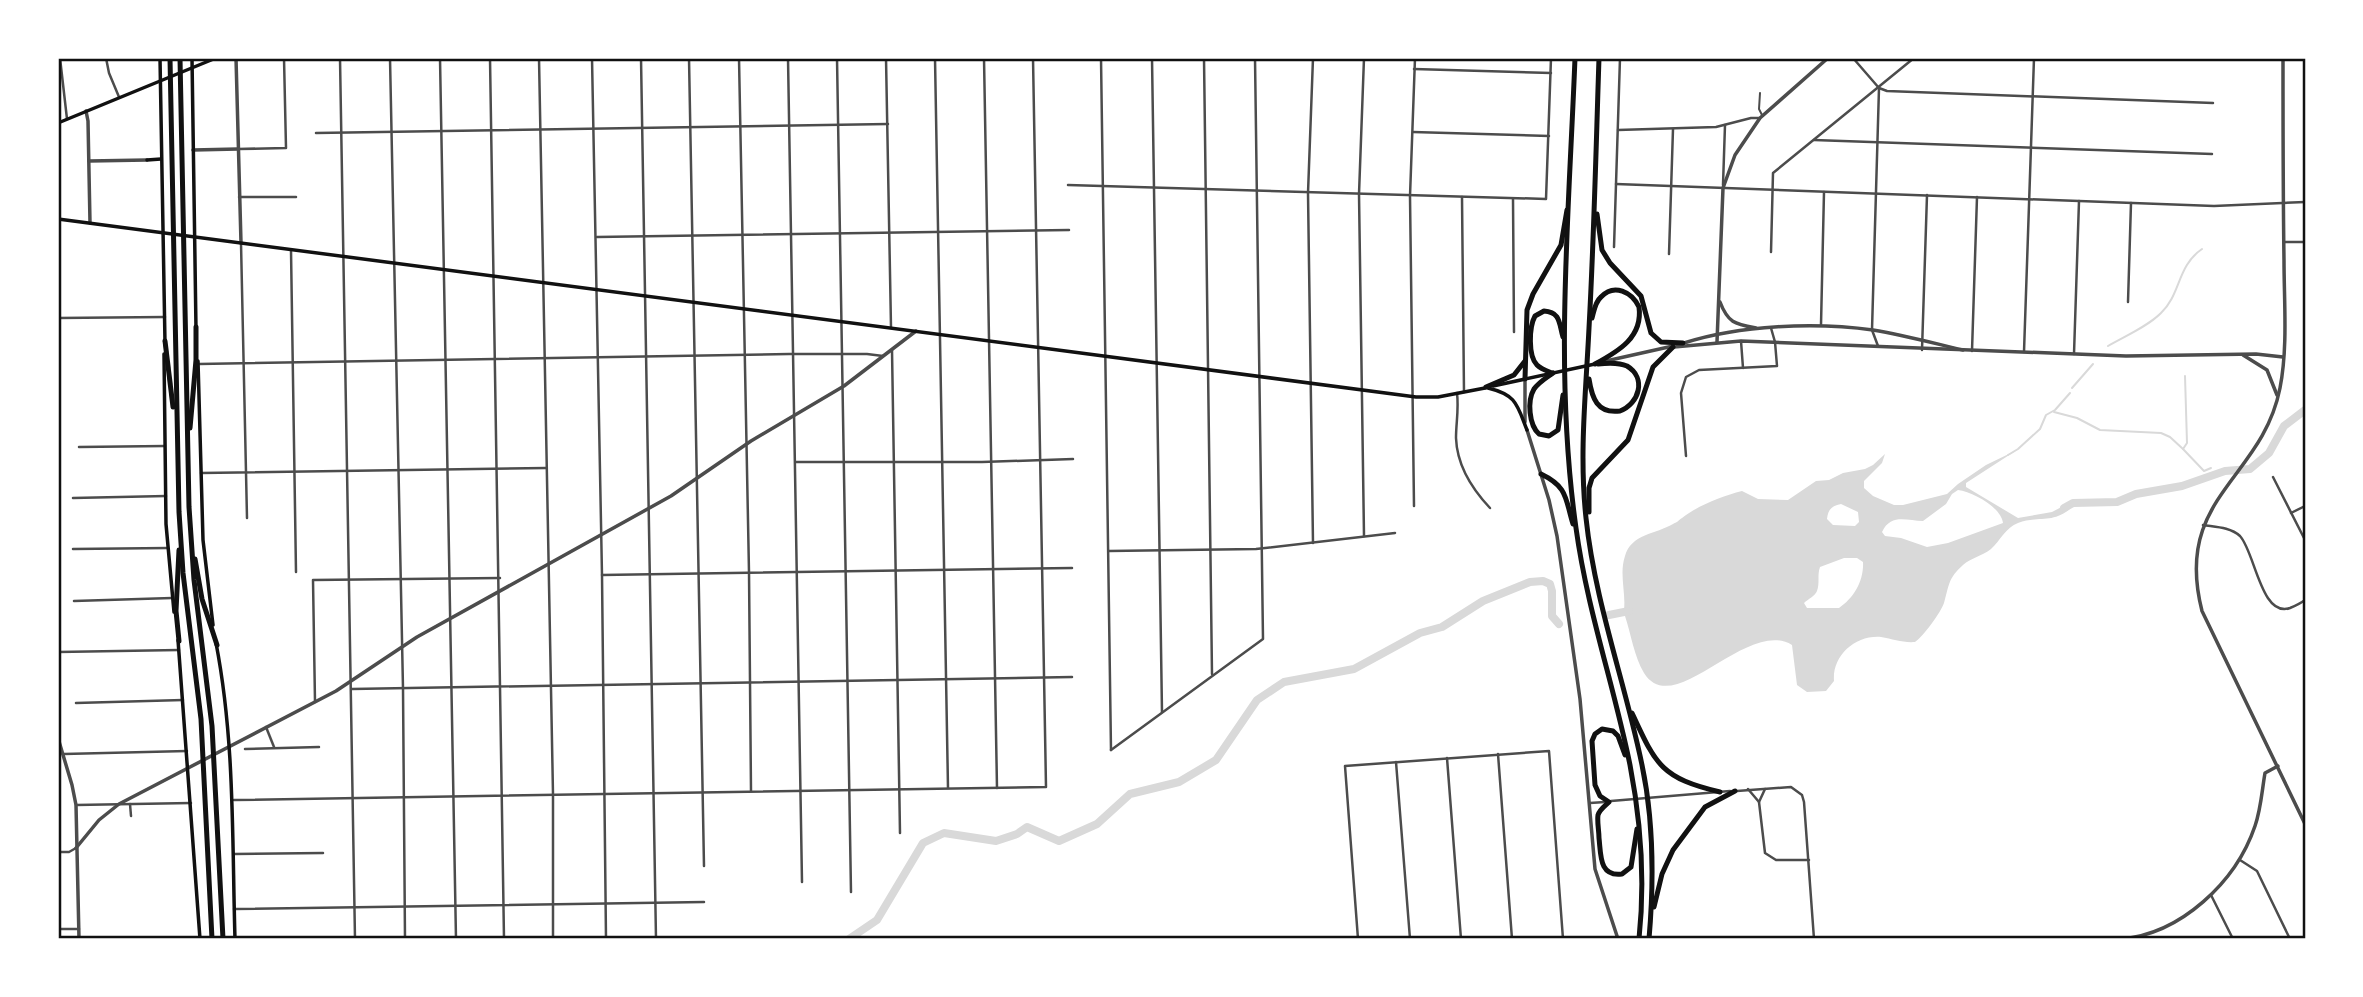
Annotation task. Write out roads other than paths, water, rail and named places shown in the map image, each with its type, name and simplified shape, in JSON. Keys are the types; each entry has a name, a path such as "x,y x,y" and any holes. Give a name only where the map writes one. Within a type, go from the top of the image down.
{"highway":[{"path":"170,58 180,536 203,742 212,939"},
{"path":"180,58 190,543 213,738 223,939"},
{"path":"1575,58 1565,343 1567,454 1578,540 1595,625 1634,787 1641,886 1639,939"},
{"path":"1599,58 1583,457 1588,534 1602,609 1646,787 1652,869 1649,939"},
{"path":"1525,379 1527,310 1560,244 1570,193"},
{"path":"1595,194 1599,239 1605,256 1641,296 1648,328 1653,336 1661,342 1683,343"},
{"path":"1589,328 1597,301 1605,293 1623,291 1631,295 1637,303 1639,317 1633,336 1622,349 1595,364"},
{"path":"1565,343 1557,316 1546,311 1536,314 1531,326 1533,359 1539,367 1553,373 1537,385 1531,396 1533,426 1542,435 1553,435 1560,428 1565,381"},
{"path":"187,452 196,327"},
{"path":"165,341 177,435"},
{"path":"1588,534 1591,481 1628,440 1653,367 1673,346"},
{"path":"1486,387 1514,376 1526,358"},
{"path":"1587,369 1591,396 1597,405 1612,412 1628,408 1638,392 1638,380 1633,371 1621,364 1595,364"},
{"path":"1541,474 1556,482 1564,491 1578,540"},
{"path":"179,641 176,611 180,536"},
{"path":"190,543 202,599 217,645"},
{"path":"1626,700 1645,743 1660,764 1683,781 1720,792"},
{"path":"1629,764 1615,732 1604,729 1595,734 1592,747 1596,788 1600,796 1609,802 1600,811 1598,820 1601,859 1609,872 1622,874 1631,867 1638,822"},
{"path":"1650,926 1660,879 1670,855 1705,807 1735,791"}],"main road":[{"path":"160,58 168,548 180,650 200,939"},
{"path":"192,58 196,327 204,549 230,747 234,800 235,939"},
{"path":"58,123 216,58"},
{"path":"147,160 161,159"},
{"path":"58,219 1413,396 1438,397 1595,364"},
{"path":"1486,387 1504,392 1513,399 1527,430"}],"street":[{"path":"60,58 68,118"},
{"path":"106,58 119,97"},
{"path":"236,58 247,518"},
{"path":"192,150 286,148 284,58"},
{"path":"340,58 351,580 355,939"},
{"path":"390,58 403,688 405,939"},
{"path":"440,58 456,939"},
{"path":"490,58 504,939"},
{"path":"539,58 553,794 553,939"},
{"path":"592,58 606,939"},
{"path":"641,58 656,939"},
{"path":"690,58 704,866"},
{"path":"739,58 751,791"},
{"path":"788,58 802,882"},
{"path":"837,58 851,892"},
{"path":"886,58 891,328"},
{"path":"935,58 948,788"},
{"path":"984,58 997,788"},
{"path":"234,800 1046,787 1032,58"},
{"path":"1101,58 1111,750 1263,639 1255,58"},
{"path":"1152,58 1162,713"},
{"path":"1204,58 1213,675"},
{"path":"1313,58 1308,193 1313,543"},
{"path":"1364,58 1359,194 1364,536"},
{"path":"1414,506 1410,196 1415,58"},
{"path":"1068,185 1546,200 1551,58"},
{"path":"1614,247 1620,58"},
{"path":"1723,188 1735,155 1761,117 1828,58"},
{"path":"1853,58 1879,88 1886,92 2213,103"},
{"path":"1771,252 1773,173 1914,58"},
{"path":"2024,353 2034,58"},
{"path":"2283,58 2283,357 2277,397 2266,427 2203,525 2197,548 2195,573 2202,611 2305,824"},
{"path":"1415,69 1551,73"},
{"path":"1878,346 1872,330 1879,88"},
{"path":"86,111 89,223"},
{"path":"1618,130 1673,130 1725,125 1761,117"},
{"path":"316,133 888,124"},
{"path":"1717,342 1725,125"},
{"path":"1669,254 1673,130"},
{"path":"1413,132 1549,136"},
{"path":"1814,140 2212,154"},
{"path":"89,161 147,160"},
{"path":"1616,184 2214,206 2305,202"},
{"path":"1821,327 1824,192"},
{"path":"1922,350 1927,195"},
{"path":"239,197 296,197"},
{"path":"1462,197 1464,392"},
{"path":"1972,352 1978,197"},
{"path":"1513,199 1514,332"},
{"path":"2074,354 2079,201"},
{"path":"2128,302 2131,203"},
{"path":"596,237 1069,230"},
{"path":"2284,242 2305,242"},
{"path":"291,250 296,572"},
{"path":"1719,299 1730,320 1762,329"},
{"path":"58,318 164,317"},
{"path":"1686,456 1681,393 1686,377 1699,370 1776,366 1775,342 1771,328"},
{"path":"1595,364 1717,335 1771,328 1872,330 1972,352"},
{"path":"58,852 69,852 76,848 99,820 119,804 315,702 401,646 650,508 746,444 844,386 916,331"},
{"path":"1740,332 1742,368"},
{"path":"1673,346 1741,341 1972,352 2222,356 2241,354 2283,357"},
{"path":"891,350 900,833"},
{"path":"199,364 843,353 883,356"},
{"path":"2241,354 2267,370 2277,397"},
{"path":"1525,379 1524,408 1527,430 1553,518 1571,634 1580,699 1596,876 1618,939"},
{"path":"1457,393 1456,440 1460,458 1467,476 1490,508"},
{"path":"79,447 165,446"},
{"path":"796,462 1073,459"},
{"path":"201,473 546,468"},
{"path":"2273,477 2305,540"},
{"path":"72,498 166,496"},
{"path":"2291,513 2305,506"},
{"path":"2203,525 2230,530 2239,536 2272,604 2288,609 2305,600"},
{"path":"1109,551 1262,548 1395,533"},
{"path":"73,549 168,548"},
{"path":"602,575 1072,568"},
{"path":"315,702 313,580 499,578"},
{"path":"74,601 172,598"},
{"path":"58,652 180,650"},
{"path":"352,689 1072,677"},
{"path":"76,703 183,701"},
{"path":"267,727 274,748"},
{"path":"58,738 75,805 79,939"},
{"path":"245,749 320,747"},
{"path":"63,754 187,751"},
{"path":"1359,939 1345,766 1549,751 1563,939"},
{"path":"1498,754 1512,939"},
{"path":"1447,758 1461,939"},
{"path":"1396,762 1410,939"},
{"path":"2121,939 2136,938 2164,927 2211,895 2240,860 2256,825 2265,773 2278,766"},
{"path":"1589,803 1748,789 1791,787 1798,790 1804,802 1814,939"},
{"path":"1766,788 1759,802 1762,842 1766,855 1779,860 1809,860"},
{"path":"1748,789 1759,802"},
{"path":"75,805 191,803"},
{"path":"130,804 131,816"},
{"path":"234,854 323,853"},
{"path":"2240,860 2257,872 2290,939"},
{"path":"2211,895 2233,939"},
{"path":"234,909 704,902"},
{"path":"58,929 79,929"}],"lane":[{"path":"1760,93 1761,117"}],"waterway":[{"path":"2108,346 2143,327 2161,313 2188,264 2202,249"},
{"path":"2072,388 2093,364"},
{"path":"2054,412 2077,418 2100,430 2161,433 2183,449 2187,443 2185,376"},
{"path":"2008,455 2040,429 2046,415 2055,410 2070,393"},
{"path":"2064,508 2073,503 2117,502 2136,494 2182,486 2225,471 2250,469 2269,453 2284,426 2305,410"},
{"path":"2183,449 2204,471 2211,468"},
{"path":"849,939 877,920 923,843 944,833 996,841 1017,834 1027,827 1059,841 1097,824 1130,794 1179,782 1216,760 1257,700 1284,682 1354,669 1420,633 1442,627 1483,601 1530,582 1543,581 1550,584 1552,616 1559,624"},
{"path":"1609,615 1629,611"}]}
